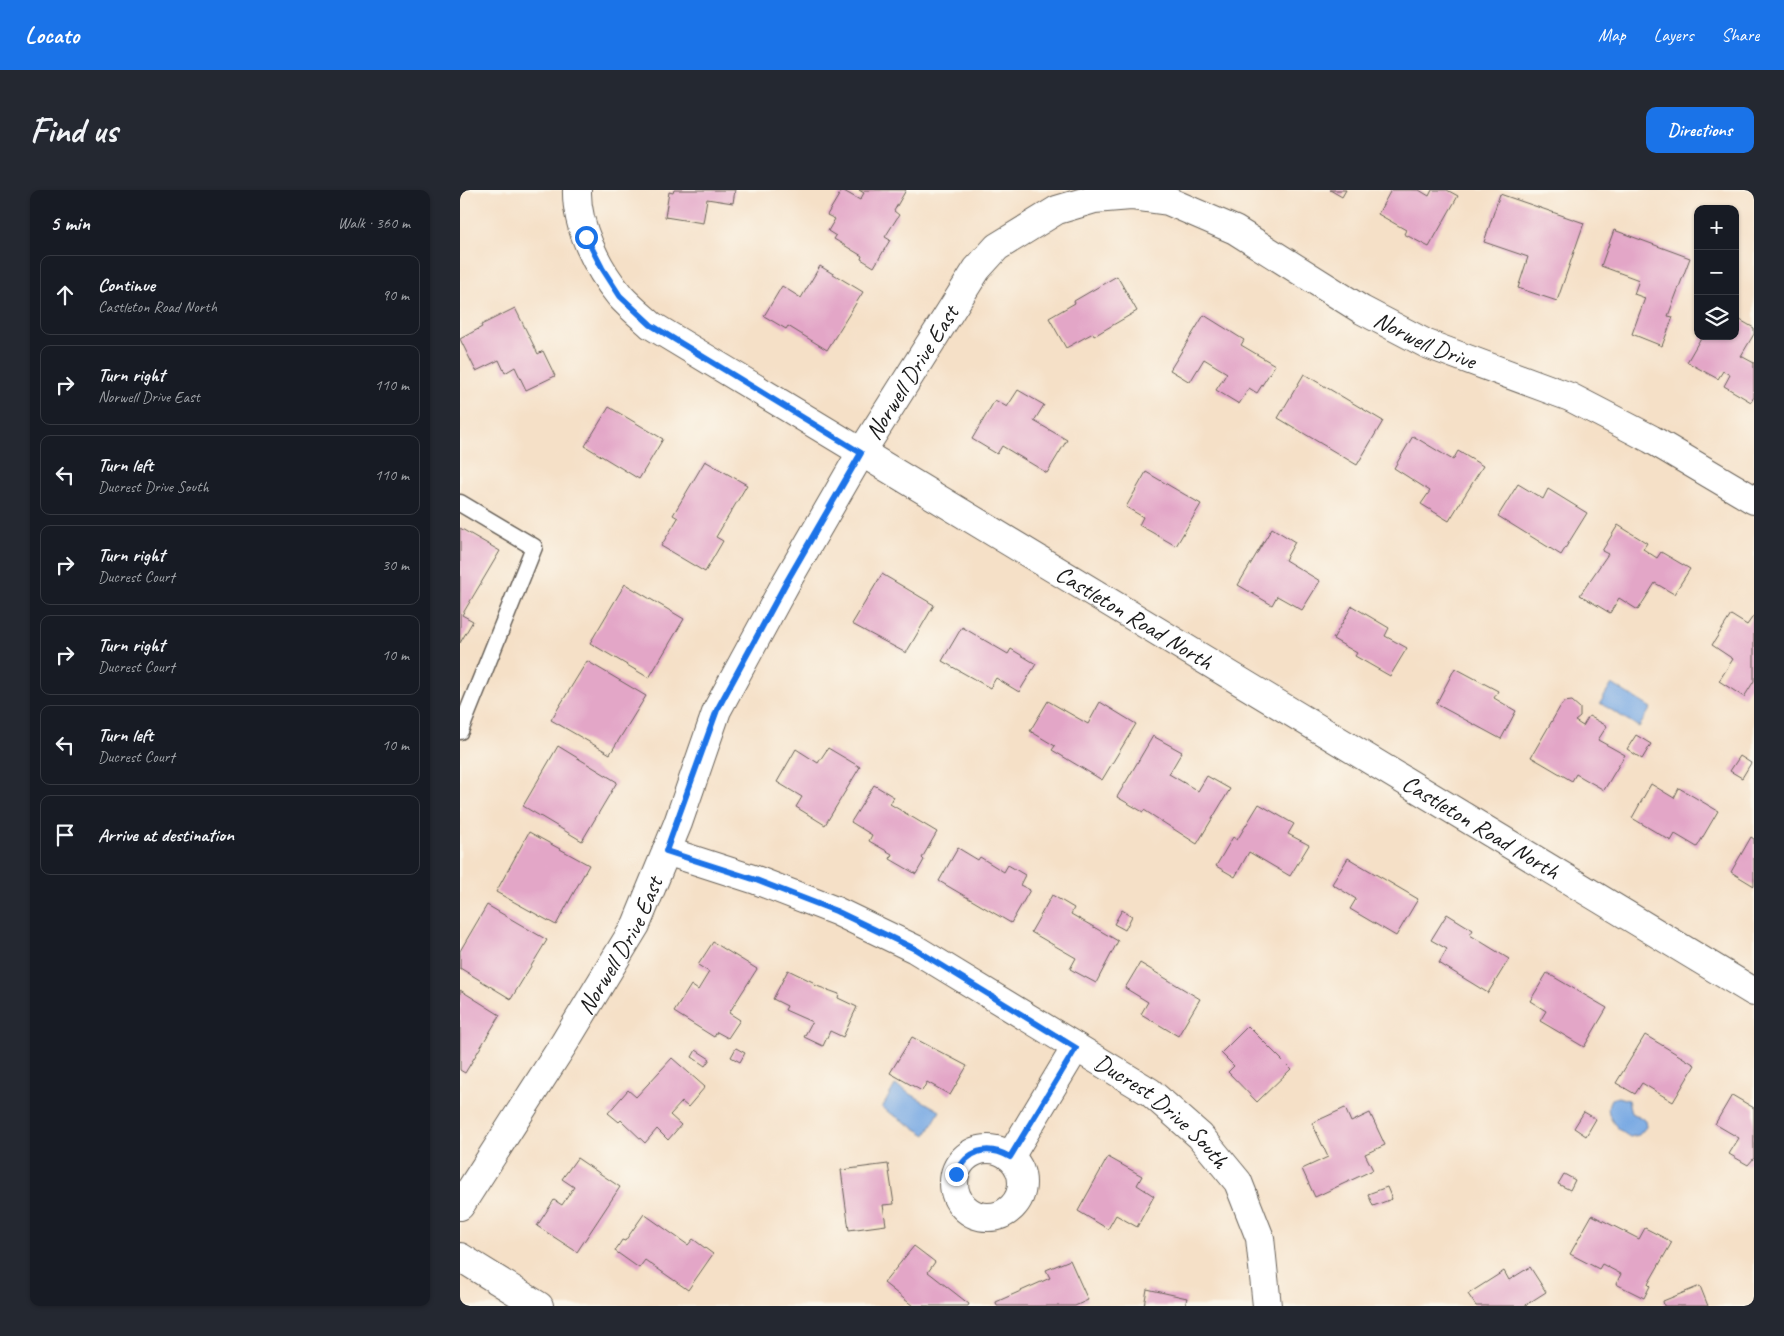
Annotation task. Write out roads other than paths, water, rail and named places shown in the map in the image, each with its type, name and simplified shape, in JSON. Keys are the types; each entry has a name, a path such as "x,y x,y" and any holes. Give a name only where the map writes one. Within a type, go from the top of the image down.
{"street":[{"name":"Castleton Road North","path":"577,190 577,199 586,237 602,268 620,296 651,325 1754,992"},
{"name":"Norwell Drive","path":"1094,199 1131,196 1168,201 1235,230 1362,310 1427,344 1570,397 1651,439 1754,500"},
{"name":"Norwell Drive East","path":"460,1206 565,1042 636,925 666,851 717,710 787,581 861,453 976,269 997,247 1057,210 1094,199"},
{"name":"Ducrest Drive South","path":"666,851 756,880 836,911 906,945 1150,1092 1200,1136 1238,1182 1260,1238 1267,1306"},
{"path":"1010,1157 1076,1048"},
{"path":"460,1257 539,1306"}],"lane":[{"path":"460,503 534,547 460,731"}],"water":[{"path":"1612,684 1651,708 1639,727 1600,703"},
{"path":"895,1085 940,1111 926,1135 882,1108"},
{"path":"1618,1097 1628,1100 1631,1113 1645,1120 1646,1127 1639,1135 1630,1137 1612,1121 1608,1110 1609,1105 1611,1099"}]}
